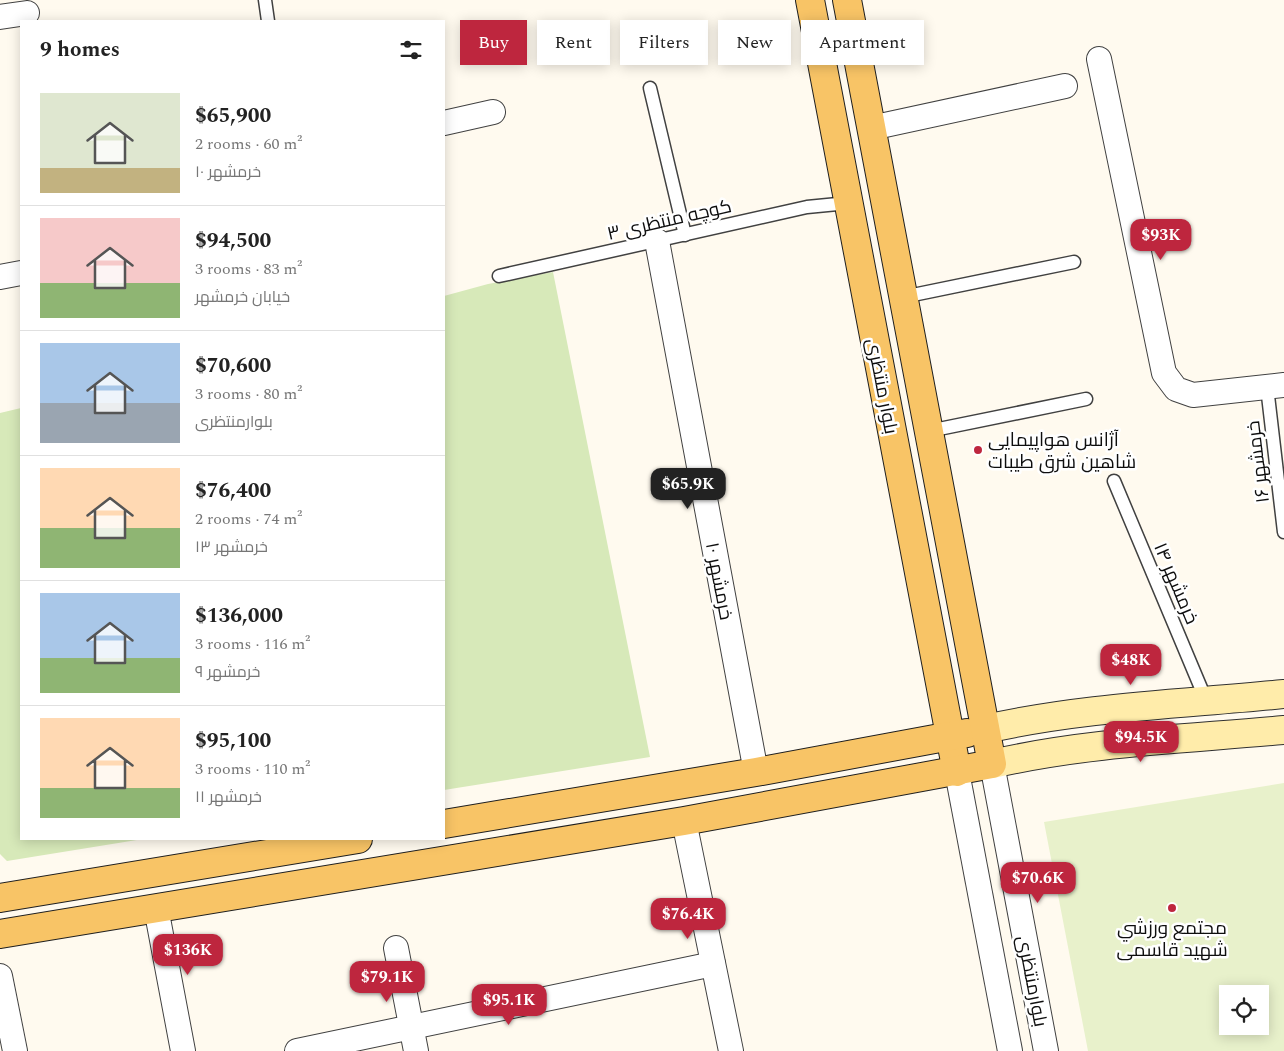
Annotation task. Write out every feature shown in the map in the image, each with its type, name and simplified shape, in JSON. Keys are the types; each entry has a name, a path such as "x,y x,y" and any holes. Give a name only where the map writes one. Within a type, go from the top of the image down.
{"main road":[{"name":"بلوار منتظری","path":"810,0 957,772"},
{"name":"بلوار منتظری","path":"847,0 992,764"},
{"path":"848,203 884,197"},
{"path":"0,934 684,821 957,772 1040,753 1168,739 1281,730 1279,694 1034,718 950,737 756,772 445,824"},
{"path":"0,898 352,840"}],"street":[{"path":"0,17 27,13"},
{"path":"1099,59 1164,373 1176,388 1193,395 1276,386"},
{"path":"871,128 1065,86"},
{"path":"445,124 493,112"},
{"name":"خرمشهر ۱۰","path":"657,241 756,772"},
{"path":"0,277 20,273"},
{"name":"بلوارمنتظری","path":"992,764 1046,1051"},
{"name":"بلوارمنتظری","path":"957,772 1010,1051"},
{"path":"684,821 731,1051"},
{"path":"156,908 183,1051"},
{"path":"396,948 416,1051"},
{"path":"297,1051 713,964"},
{"path":"0,976 14,1051"}],"lane":[{"path":"265,0 268,20"},
{"path":"650,88 686,235"},
{"name":"کوچه منتظری ۳","path":"499,276 806,207 848,203"},
{"path":"903,297 1074,262"},
{"name":"خرمشهر ۱۶","path":"1276,386 1284,532"},
{"path":"929,431 1086,399"},
{"name":"خرمشهر ۱۴","path":"1114,481 1206,700"}],"green space":[{"path":"553,272 650,757 445,790 445,296 488,284"},
{"path":"20,408 20,840 137,840 7,861 0,854 0,413"},
{"name":"مجتمع ورزشي شهید قاسمی","path":"1284,783 1284,1051 1088,1051 1044,822"}],"place":[{"name":"آژانس هواپیمایی شاهین شرق طیبات","path":"978,450"},
{"name":"مجتمع ورزشي شهید قاسمی","path":"1172,908"}]}
